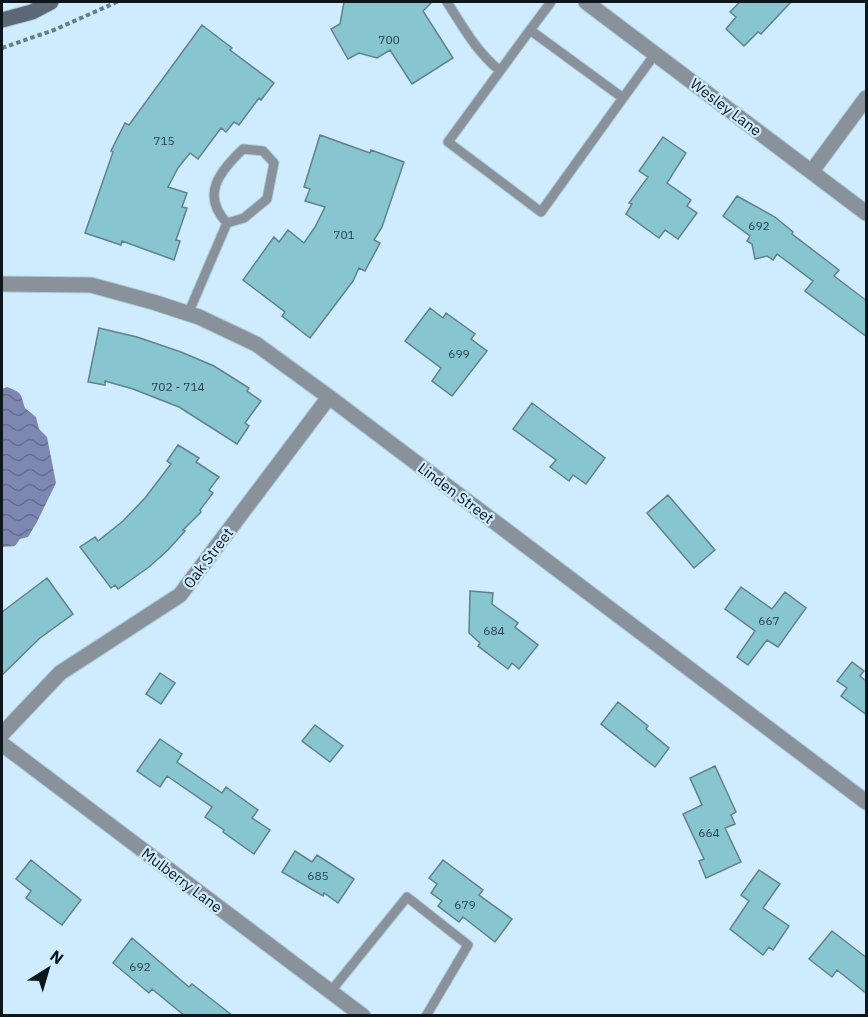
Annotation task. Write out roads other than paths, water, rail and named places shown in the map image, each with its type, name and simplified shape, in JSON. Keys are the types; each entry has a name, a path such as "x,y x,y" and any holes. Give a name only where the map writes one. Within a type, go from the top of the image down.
{"main road":[{"path":"2,20 32,12 51,2"}],"street":[{"name":"Wesley Lane","path":"586,2 867,213"},
{"path":"812,171 867,98"},
{"name":"Linden Street","path":"2,284 92,285 188,314 256,344 867,802"},
{"name":"Oak Street","path":"2,734 60,673 180,595 329,397"},
{"name":"Mulberry Lane","path":"2,744 363,1016"}],"lane":[{"path":"447,2 474,44 499,70"},
{"path":"551,2 448,141 541,212 655,54"},
{"path":"530,30 623,98"},
{"path":"243,149 262,151 274,163 267,199 244,218 227,222 218,213 213,193 223,168 243,149"},
{"path":"188,314 227,222"},
{"path":"331,991 408,897 468,945 426,1016"}],"water":[{"path":"7,387 20,394 25,408 36,417 39,429 47,437 56,483 28,537 20,539 15,546 2,547 2,389"}]}
